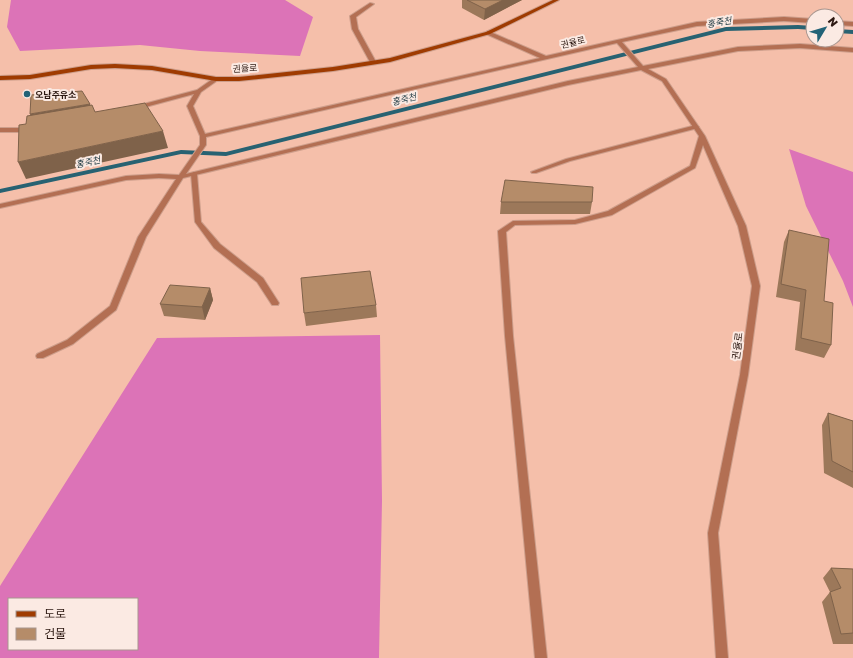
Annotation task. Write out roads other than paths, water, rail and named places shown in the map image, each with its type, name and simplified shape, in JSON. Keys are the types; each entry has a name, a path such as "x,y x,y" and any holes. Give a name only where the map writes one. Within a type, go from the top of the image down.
{"main road":[{"name":"권율로","path":"0,78 30,77 91,67 115,66 152,68 216,79 239,79 285,75 373,62 434,49 488,33 557,0"}],"street":[{"path":"372,4 353,16 355,29 373,62"},
{"name":"권율로","path":"203,136 697,24 784,19 805,20"},
{"path":"488,33 545,58"},
{"name":"권율로","path":"618,41 642,68 664,80 702,136 742,226 756,286 744,375 713,533 722,658"},
{"path":"0,206 126,178 159,176 181,177 568,83 738,49 800,46 853,50"},
{"path":"130,110 199,91 216,79"},
{"path":"40,356 70,342 113,308 142,237 203,145 203,136 190,106 199,91"},
{"path":"534,172 568,160 696,127"},
{"path":"0,130 33,129"},
{"path":"540,658 510,344 502,231 513,223 575,222 610,213 692,167 702,136"},
{"path":"194,174 198,222 217,246 260,280 275,303"}],"waterway":[{"name":"홍죽천","path":"0,191 181,152 226,154 726,29 805,27"},
{"name":"홍죽천","path":"845,32 853,32"}],"place":[{"name":"오남주유소","path":"27,94"}]}
